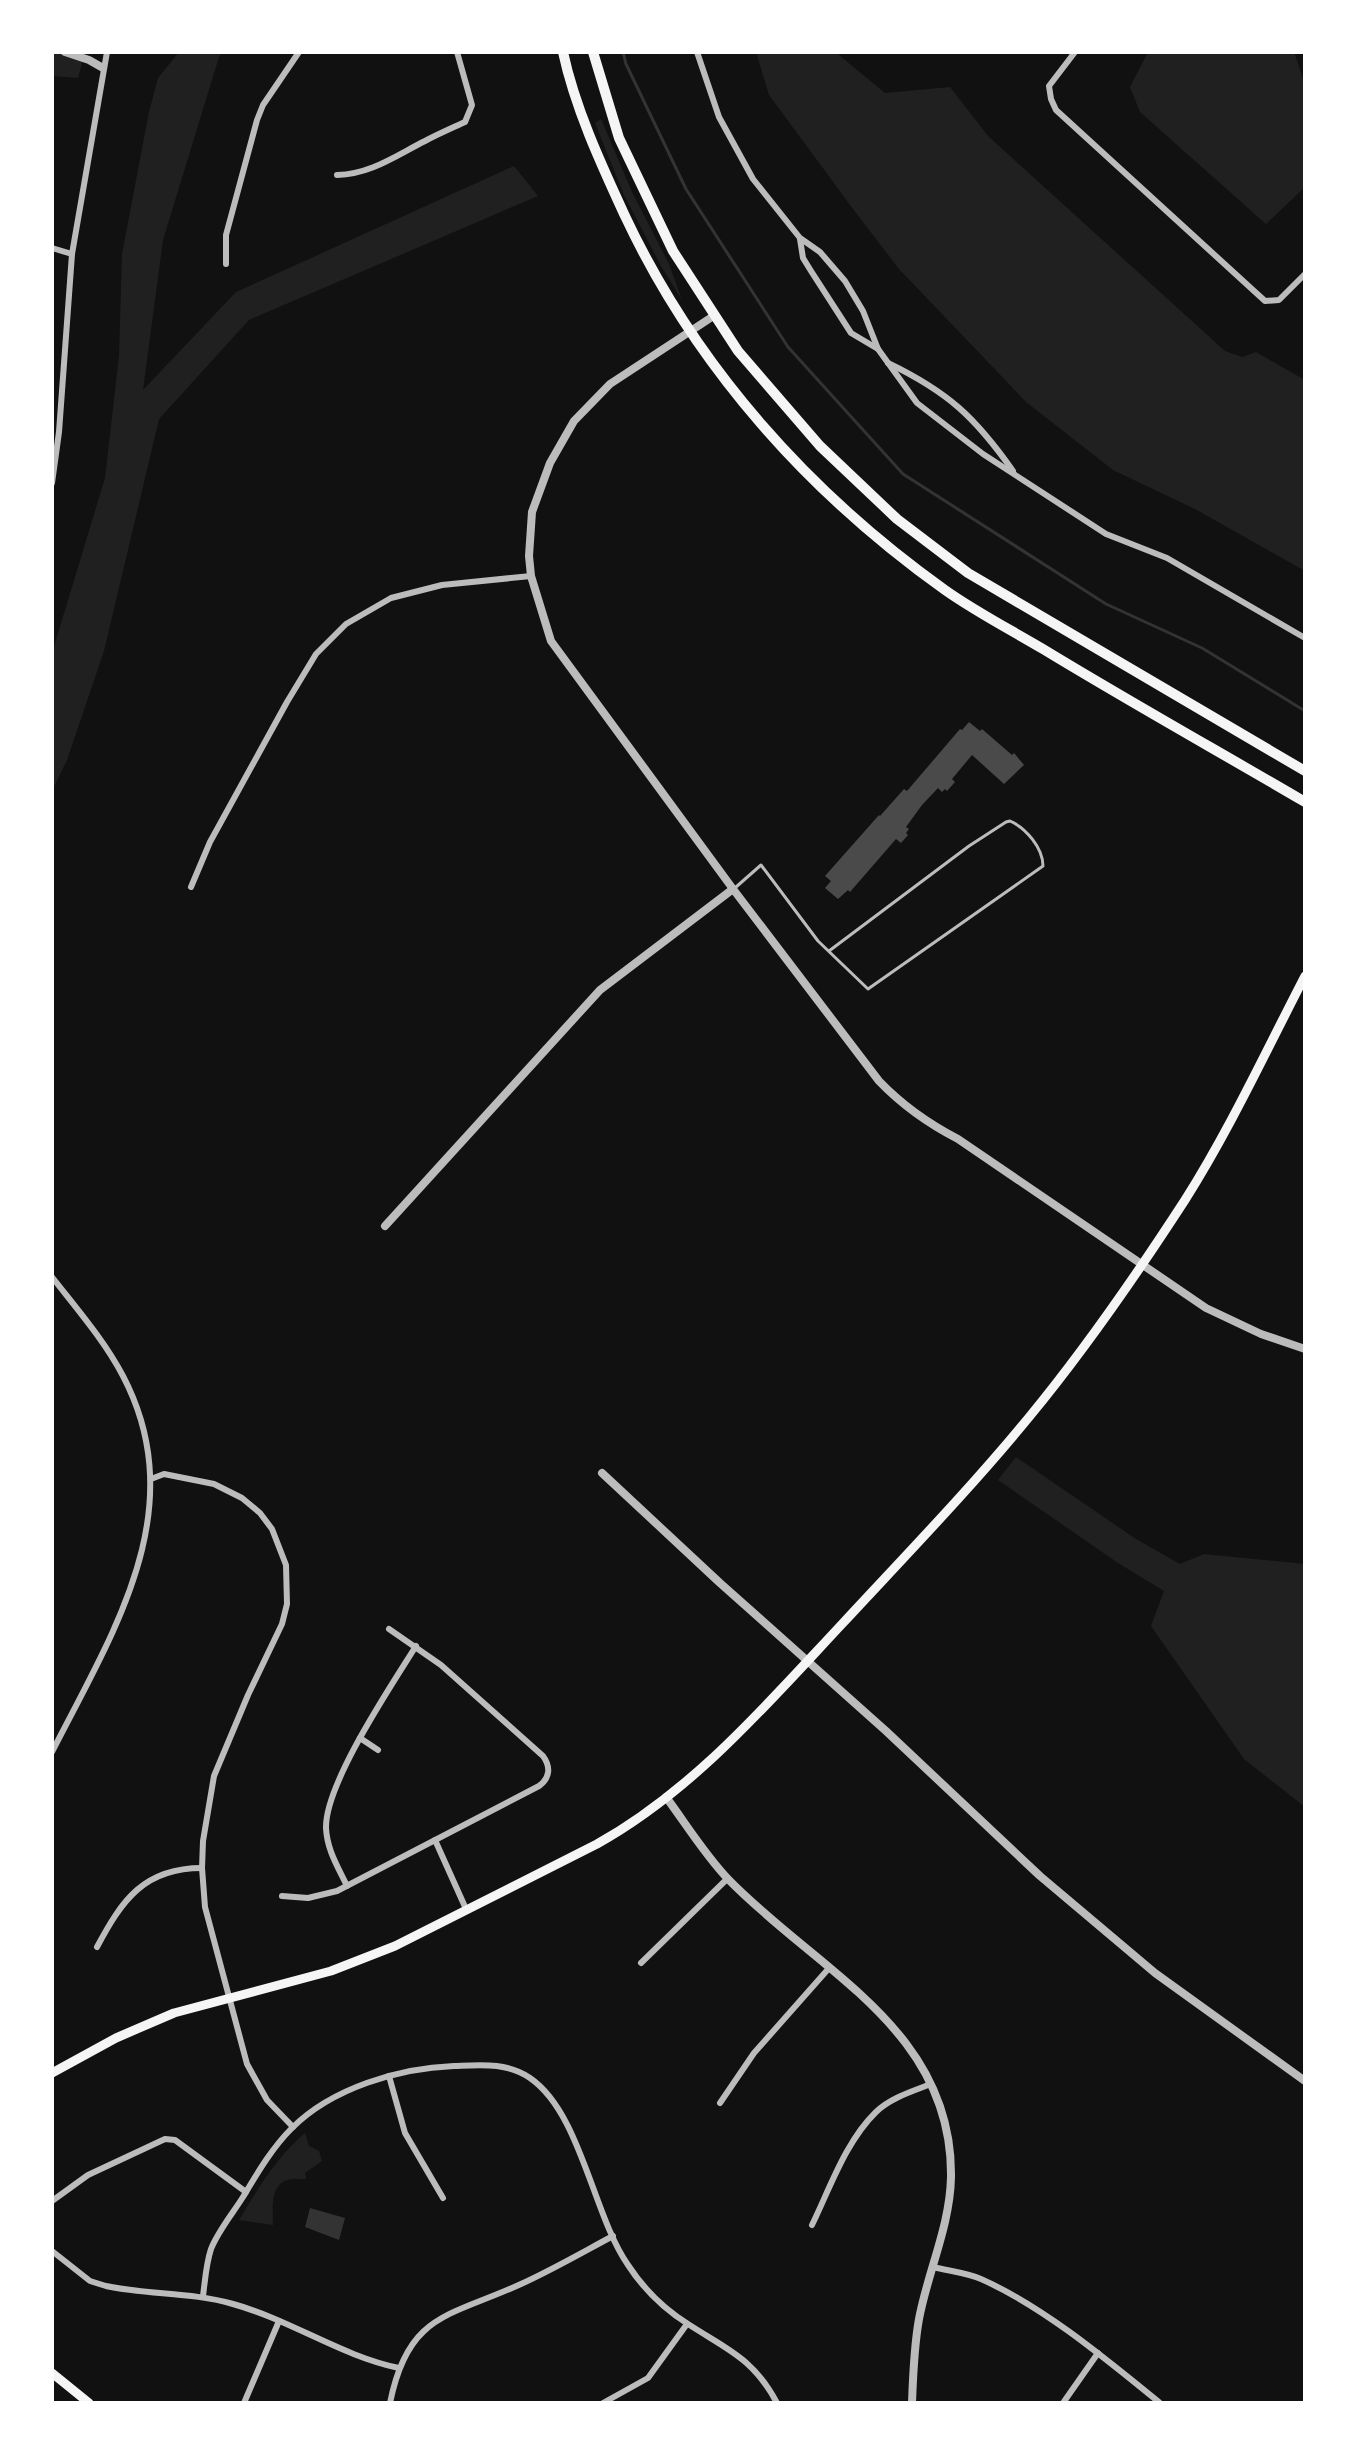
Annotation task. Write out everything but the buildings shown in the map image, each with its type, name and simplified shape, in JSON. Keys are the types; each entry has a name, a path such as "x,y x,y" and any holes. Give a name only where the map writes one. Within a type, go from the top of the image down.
{"main road":[{"path":"563,52 607,177 646,261 688,331 742,403 805,473 871,533 934,581 1070,665 1305,802"},
{"path":"593,52 619,138 673,251 738,351 820,446 897,519 968,573 1305,771"},
{"path":"52,2073 116,2038 174,2013 331,1971 395,1946 625,1829 679,1789 807,1662 990,1464 1032,1413 1110,1310 1186,1198 1231,1120 1305,976"},
{"path":"52,2373 89,2403"}],"street":[{"path":"65,52 103,68"},
{"path":"52,483 59,432 72,254 107,52"},
{"path":"226,264 226,235 257,120 263,105 299,52"},
{"path":"337,175 349,175 384,165 465,122 472,105 457,52"},
{"path":"697,52 719,117 753,179 800,238 820,252 845,281 863,311 878,349 917,403 940,423 1106,534 1167,558 1305,638"},
{"path":"1075,52 1049,86 1056,110 1265,301 1279,300 1305,274"},
{"path":"800,238 803,258 851,333 878,349"},
{"path":"52,248 72,254"},
{"path":"715,315 610,384 584,408 564,435 532,512 529,556 531,576 551,641 733,889 879,1081 895,1097 1206,1308 1261,1334 1305,1349"},
{"path":"887,362 932,385 962,409 986,434 1015,474"},
{"path":"191,887 210,842 287,702 316,654 346,624 391,598 442,585 531,576"},
{"path":"385,1226 600,990 733,889"},
{"path":"52,1277 105,1346 127,1385 150,1459 151,1479 150,1512 141,1559 106,1645 52,1752"},
{"path":"602,1473 886,1731 1040,1876 1155,1973 1305,2081"},
{"path":"151,1479 164,1474 214,1484 242,1498 260,1513 282,1549 288,1577 287,1604 282,1624 214,1776 203,1841 202,1868 205,1907 254,2079 267,2100 293,2127"},
{"path":"282,1896 318,1897 347,1886 531,1790 547,1776 549,1767 543,1756 416,1646 389,1629"},
{"path":"347,1886 328,1846 327,1815 333,1792 360,1738 416,1646"},
{"path":"360,1738 378,1750"},
{"path":"666,1797 728,1878 901,2034 916,2054 931,2084 946,2123 951,2177 949,2199 919,2318 912,2403"},
{"path":"435,1840 466,1909"},
{"path":"97,1947 120,1907 136,1889 167,1872 202,1868"},
{"path":"641,1963 728,1878"},
{"path":"720,2103 767,2037 830,1967"},
{"path":"203,2296 212,2246 267,2157 293,2127 346,2092 389,2076 439,2066 483,2065 513,2069 532,2079 547,2093 562,2117 613,2236 641,2285 687,2324 722,2343 748,2364 765,2381 777,2403"},
{"path":"389,2076 405,2133 443,2198"},
{"path":"812,2225 854,2140 875,2113 886,2104 931,2084"},
{"path":"52,2201 88,2175 165,2139 175,2140 246,2192"},
{"path":"390,2403 399,2368 413,2341 436,2320 521,2284 613,2236"},
{"path":"52,2251 90,2281 106,2286 203,2296 235,2304 332,2345 399,2368"},
{"path":"933,2267 978,2278 1006,2291 1098,2353 1160,2403"},
{"path":"244,2403 279,2321"},
{"path":"603,2403 648,2378 687,2324"},
{"path":"1063,2403 1098,2353"}],"lane":[{"path":"733,889 761,865 810,930 829,951 868,989 1043,866 1041,853 1017,823 1006,822 829,951"}],"shaded area":[{"path":"52,52 85,52 78,78 52,76"},
{"path":"179,52 223,52 163,240 143,390 236,292 514,166 538,196 249,320 159,419 104,651 67,760 52,791 52,653 105,478 119,356 122,254 149,112 158,78"},
{"path":"756,52 840,52 839,55 885,93 950,87 988,136 1225,351 1242,357 1256,352 1305,380 1305,571 1195,509 1113,470 1026,402 899,269 769,95"},
{"path":"1148,52 1294,52 1305,84 1305,187 1266,224 1140,112 1130,87"},
{"path":"601,119 632,192 669,264 682,300 624,195 595,123"},
{"path":"1016,1457 1136,1539 1180,1564 1204,1554 1305,1564 1305,1807 1244,1759 1151,1626 1164,1591 998,1480"},
{"path":"305,2133 309,2146 319,2151 322,2161 305,2173 306,2179 285,2181 276,2190 273,2225 239,2220 277,2163"},
{"path":"310,2208 345,2218 339,2240 305,2227"}],"waterway":[{"path":"623,52 686,189 788,347 903,474 1106,604 1202,648 1305,711"}]}
